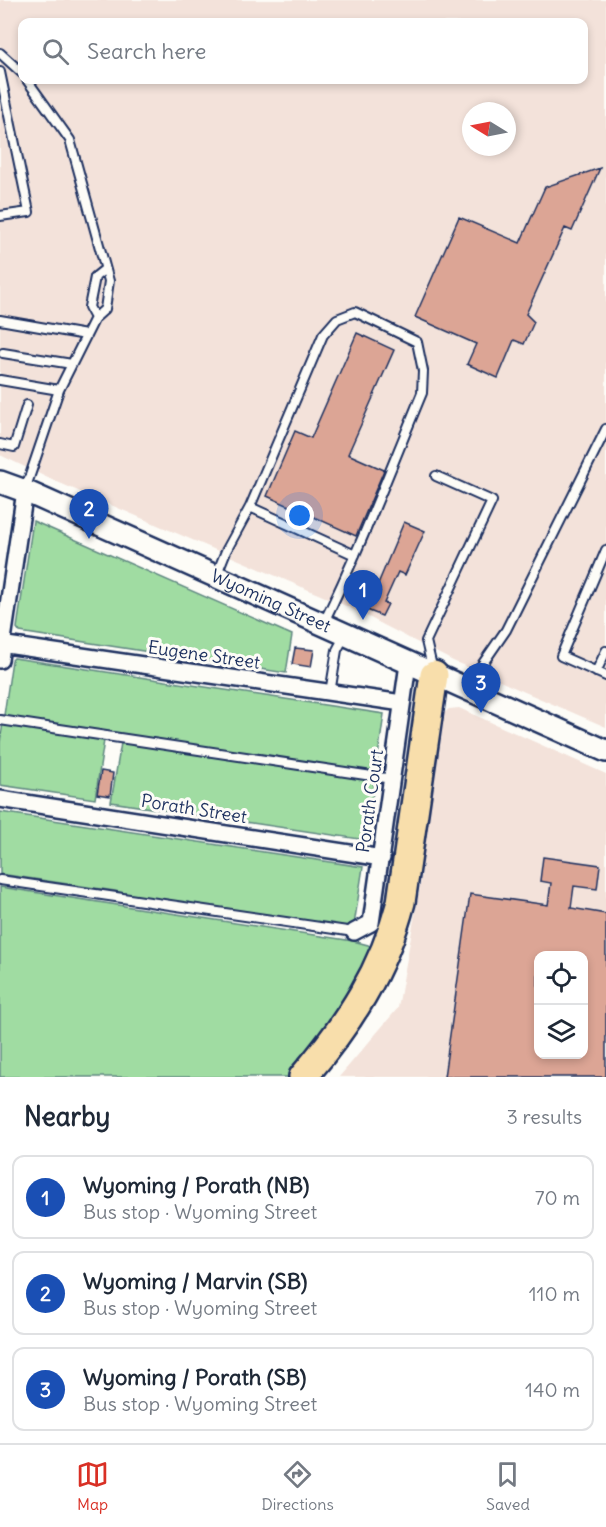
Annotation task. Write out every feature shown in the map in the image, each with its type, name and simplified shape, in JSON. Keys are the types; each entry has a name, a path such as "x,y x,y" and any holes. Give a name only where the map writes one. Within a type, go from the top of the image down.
{"highway":[{"path":"303,1077 326,1050 364,995 391,937 401,902 434,675"}],"main road":[{"name":"Wyoming Street","path":"0,482 25,491 408,664 603,747"}],"street":[{"path":"0,660 25,491"},
{"name":"Eugene Street","path":"1,644 402,703"},
{"name":"Porath Court","path":"354,932 371,923 408,664"},
{"name":"Porath Street","path":"0,799 382,858"}],"lane":[{"path":"0,53 18,69"},
{"path":"0,72 29,212 0,216"},
{"path":"25,491 59,390 95,318 105,309 109,281 70,140 30,84"},
{"path":"95,318 90,307 95,277 105,269"},
{"path":"215,577 226,550 250,507 323,335 338,319 355,312 417,342 423,371 422,393 322,625"},
{"path":"0,320 86,335"},
{"path":"3,352 72,363"},
{"path":"0,380 59,390"},
{"path":"0,444 14,447 27,405"},
{"path":"465,689 506,630 606,429"},
{"path":"434,675 426,641 492,501 436,476"},
{"path":"250,507 354,555"},
{"path":"606,550 561,656 606,676"},
{"path":"330,693 336,653 344,635"},
{"path":"596,672 606,651"},
{"path":"0,720 392,779"},
{"path":"0,880 354,932"}],"shaded area":[{"path":"0,0 606,0 606,727 453,661 353,609 48,478 0,455"},
{"path":"459,708 606,774 606,1077 339,1077 398,1008 420,886 441,715 449,709"}],"green space":[{"path":"33,521 292,635 286,673 20,632 17,628"},
{"path":"14,658 384,714 366,840 111,802 122,737 105,734 95,799 0,785 0,743"},
{"path":"0,812 363,867 354,925 342,928 182,906 115,891 0,874"},
{"path":"0,887 353,941 368,945 373,949 352,997 291,1077 0,1077"}],"building":[{"path":"600,168 572,231 565,228 526,314 534,322 524,344 514,340 498,378 467,364 476,344 415,317 459,217 520,243 545,187"},
{"path":"357,333 394,350 348,454 384,470 356,536 267,496 295,431 311,438"},
{"path":"404,522 425,531 405,575 398,572 384,603 388,604 382,616 367,610"},
{"path":"295,648 314,650 311,667 292,664"},
{"path":"101,771 113,773 110,796 97,794"},
{"path":"543,857 600,865 597,889 574,886 571,908 606,914 606,1077 444,1077 470,894 548,905 551,883 540,881"}],"place":[{"name":"Wyoming / Marvin (SB)","path":"89,539"},
{"name":"Wyoming / Porath (NB)","path":"363,620"},
{"name":"Wyoming / Porath (SB)","path":"481,713"}]}
